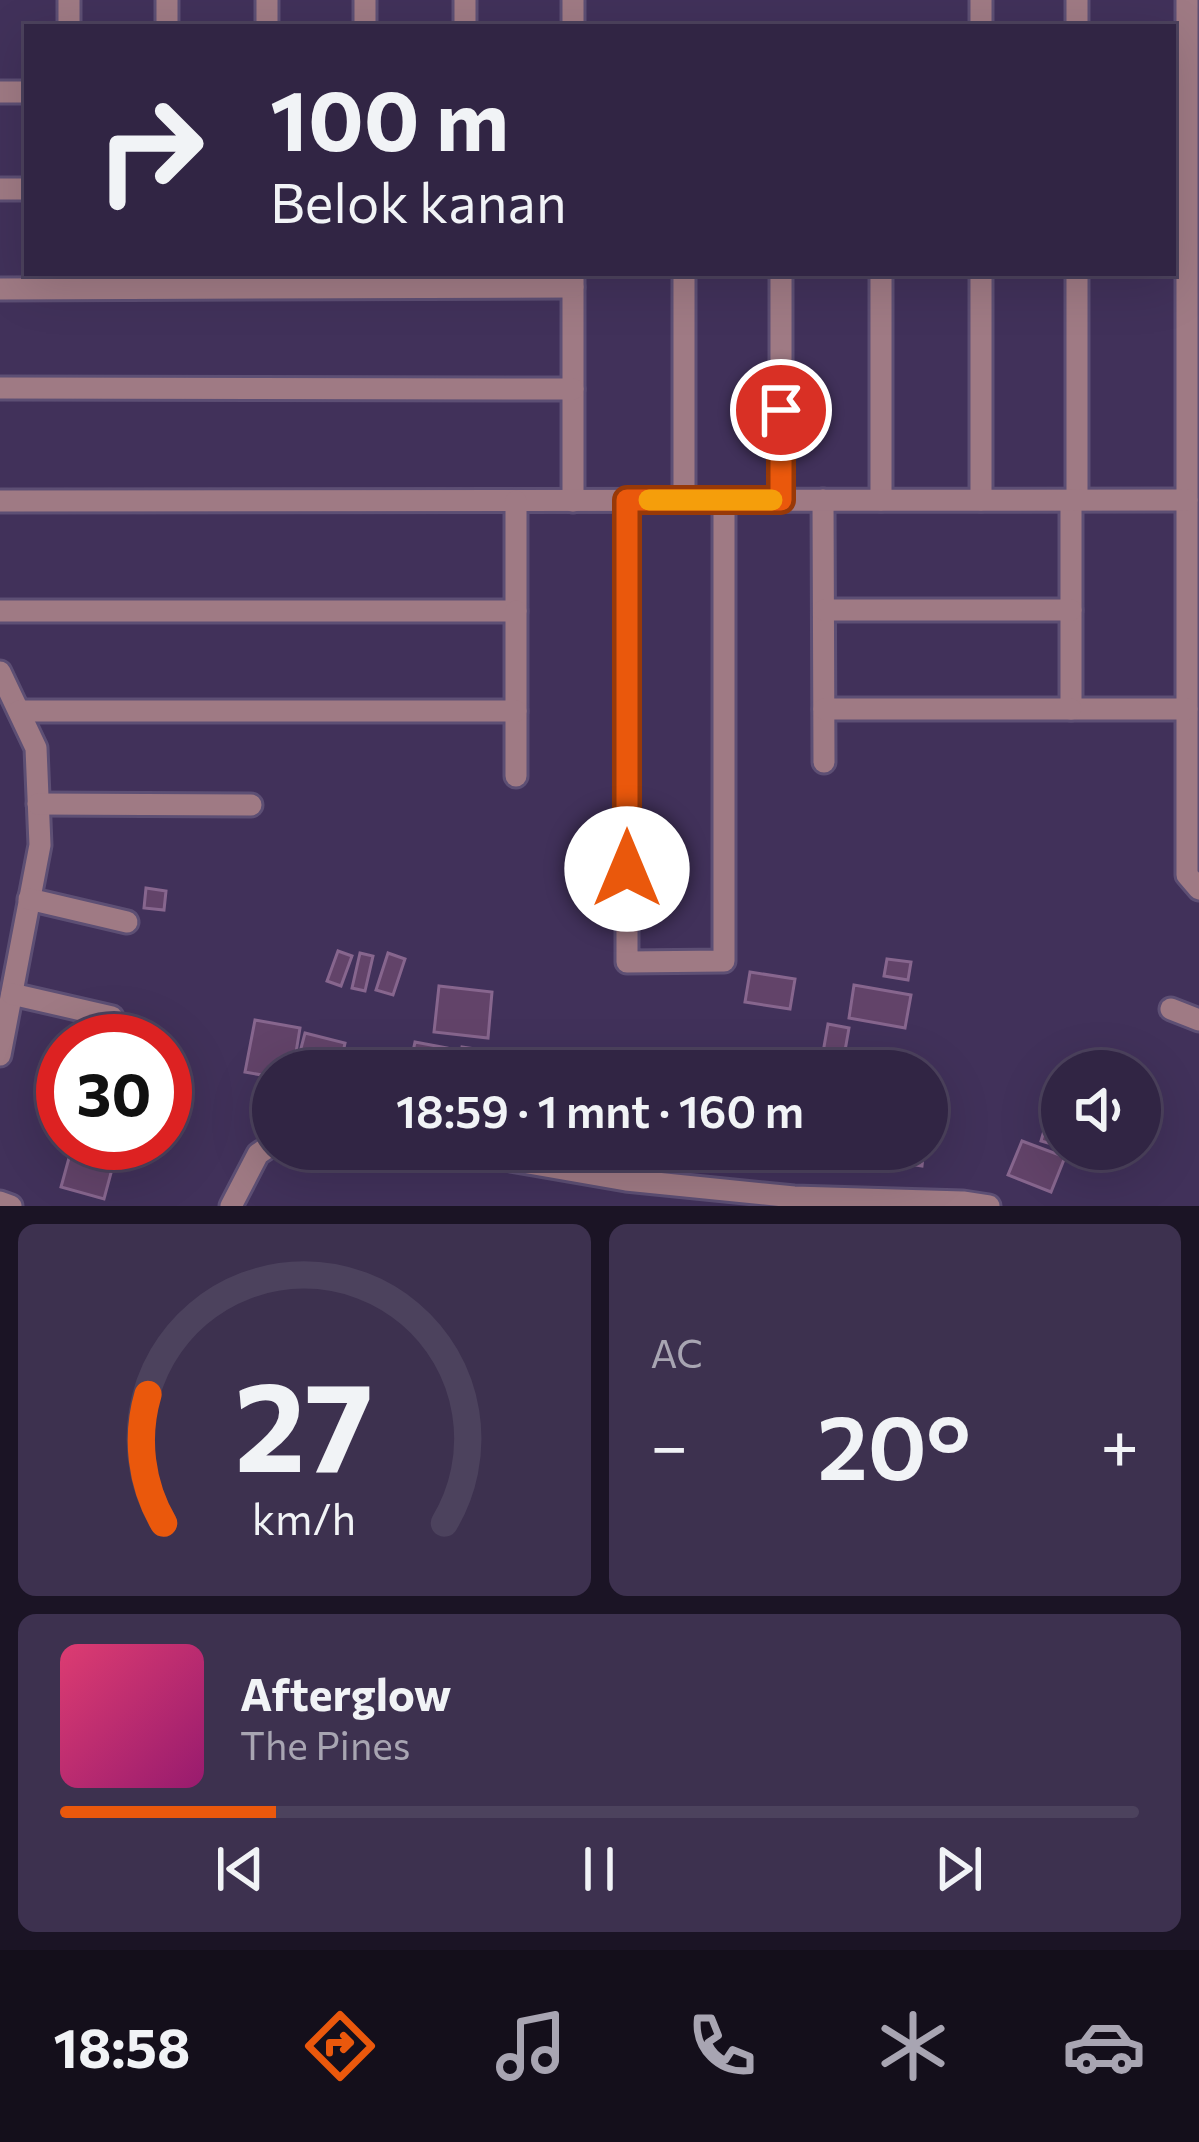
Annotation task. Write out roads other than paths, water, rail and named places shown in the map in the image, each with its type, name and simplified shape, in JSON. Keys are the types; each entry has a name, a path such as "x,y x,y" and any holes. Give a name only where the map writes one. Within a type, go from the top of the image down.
{"street":[{"path":"1186,0 1193,231 1193,426 1187,500 1193,526 1193,820 1187,875 1199,889"},
{"path":"683,276 684,500"},
{"path":"781,276 781,500"},
{"path":"881,276 881,500"},
{"path":"981,276 981,500"},
{"path":"1071,709 1077,276"},
{"path":"0,289 573,280 574,501"},
{"path":"0,388 574,388"},
{"path":"627,500 627,962 724,961 724,500"},
{"path":"823,500 824,762"},
{"path":"0,501 1187,500"},
{"path":"516,501 516,776"},
{"path":"824,610 1071,610"},
{"path":"0,611 516,611"},
{"path":"0,672 36,748 40,845 0,1055"},
{"path":"824,709 1071,709 1191,717"},
{"path":"19,711 516,711"},
{"path":"38,804 251,805"},
{"path":"29,899 128,922"},
{"path":"12,994 103,1014"},
{"path":"1171,1009 1199,1020"},
{"path":"231,1206 252,1166"},
{"path":"569,1170 794,1197 989,1206"},
{"path":"0,1202 11,1206"}]}
